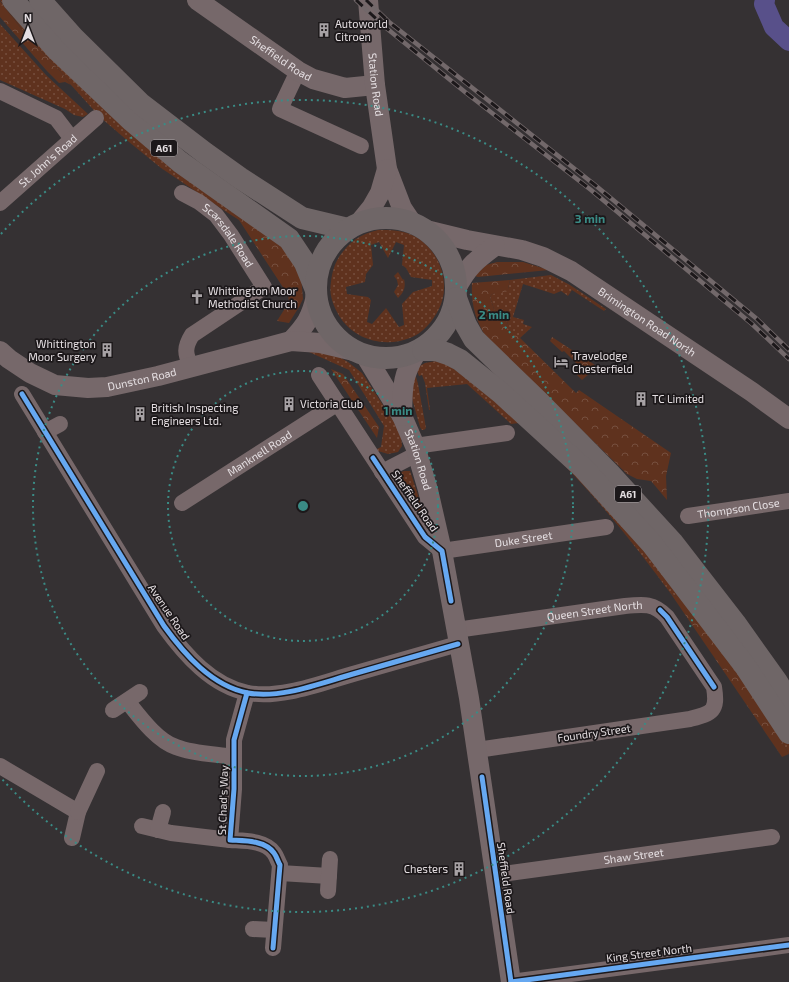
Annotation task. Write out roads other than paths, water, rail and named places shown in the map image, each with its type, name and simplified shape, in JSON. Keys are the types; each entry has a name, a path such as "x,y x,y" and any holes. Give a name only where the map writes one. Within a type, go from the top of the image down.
{"highway":[{"name":"A61","path":"13,0 56,49 180,162 289,239 305,263 316,293"},
{"name":"A61","path":"40,0 73,37 141,104 240,178 302,218 353,226"},
{"path":"374,218 387,218 419,227 439,241 452,265 456,293 450,319 438,336 419,352 403,356 384,358 359,353 337,339 325,323 320,313 316,293 317,277 322,258 333,242 353,226 374,218"},
{"name":"A61","path":"456,293 466,325 474,339 609,473 673,543 735,623 777,682 789,702"},
{"name":"A61","path":"419,352 436,350 460,360 501,394 584,469 652,544 745,666 789,733"}],"main road":[{"name":"Sheffield Road","path":"197,0 298,71 313,79 345,88 375,85"},
{"name":"Station Road","path":"368,0 375,85 387,169 402,208 419,227"},
{"name":"Station Road","path":"353,226 372,207 380,193 387,169"},
{"name":"Brimington Road North","path":"419,227 495,246 504,246 522,250 571,271 752,392 789,419"},
{"path":"456,293 469,266 495,246"},
{"path":"291,341 306,324 313,310 316,293"},
{"name":"Dunston Road","path":"0,351 30,373 55,385 88,388 107,387 158,376 291,341 320,343 359,353"},
{"name":"Station Road","path":"402,416 403,384 407,368 419,352"},
{"name":"Station Road","path":"359,353 402,416 416,450 428,490 442,551"},
{"name":"Sheffield Road","path":"442,551 469,698 511,982"}],"street":[{"path":"298,71 280,109 345,132 361,146"},
{"path":"0,91 56,118 72,139"},
{"name":"St. John's Road","path":"0,203 96,118"},
{"name":"Scarsdale Road","path":"182,193 199,202 216,215 231,235 268,292 192,335 187,344 186,356 190,367"},
{"name":"Sheffield Road","path":"319,375 425,537 442,551"},
{"name":"Avenue Road","path":"22,394 164,626 177,643 206,673 226,685 247,693 281,694 457,637"},
{"name":"Manknell Road","path":"182,503 338,403"},
{"path":"45,432 60,424"},
{"path":"382,472 416,450 507,433"},
{"name":"Thompson Close","path":"688,516 789,501"},
{"name":"Duke Street","path":"442,551 606,527"},
{"name":"Queen Street North","path":"457,637 632,605 649,605 660,610 667,618 714,687 716,698 714,707 710,713"},
{"path":"113,710 140,692"},
{"name":"St Chad's Way","path":"247,693 234,740 234,789 230,840 264,845 274,853 280,865 273,948"},
{"path":"127,701 152,729 174,747 193,752 234,757"},
{"name":"Foundry Street","path":"477,750 690,719 710,713"},
{"path":"0,766 78,812"},
{"path":"72,838 78,812 97,771"},
{"path":"158,830 163,812"},
{"path":"142,826 171,833 230,840"},
{"name":"Shaw Street","path":"496,875 772,837"},
{"path":"280,873 329,884 330,859"},
{"path":"253,928 274,930"},
{"name":"King Street North","path":"511,982 789,945"}],"waterway":[{"path":"765,0 764,4 774,27 789,41"}],"railway":[{"path":"356,0 385,27 465,92 591,190 752,324 789,359"},
{"path":"366,0 389,22 595,185 757,319 789,350"}],"place":[{"name":"Autoworld Citroen","path":"324,30"},
{"name":"Whittington Moor Methodist Church","path":"197,297"},
{"name":"Whittington Moor Surgery","path":"107,350"},
{"name":"Travelodge Chesterfield","path":"561,362"},
{"name":"TC Limited","path":"641,399"},
{"name":"Victoria Club","path":"289,404"},
{"name":"British Inspecting Engineers Ltd.","path":"140,414"},
{"name":"Chesters","path":"459,869"}]}
